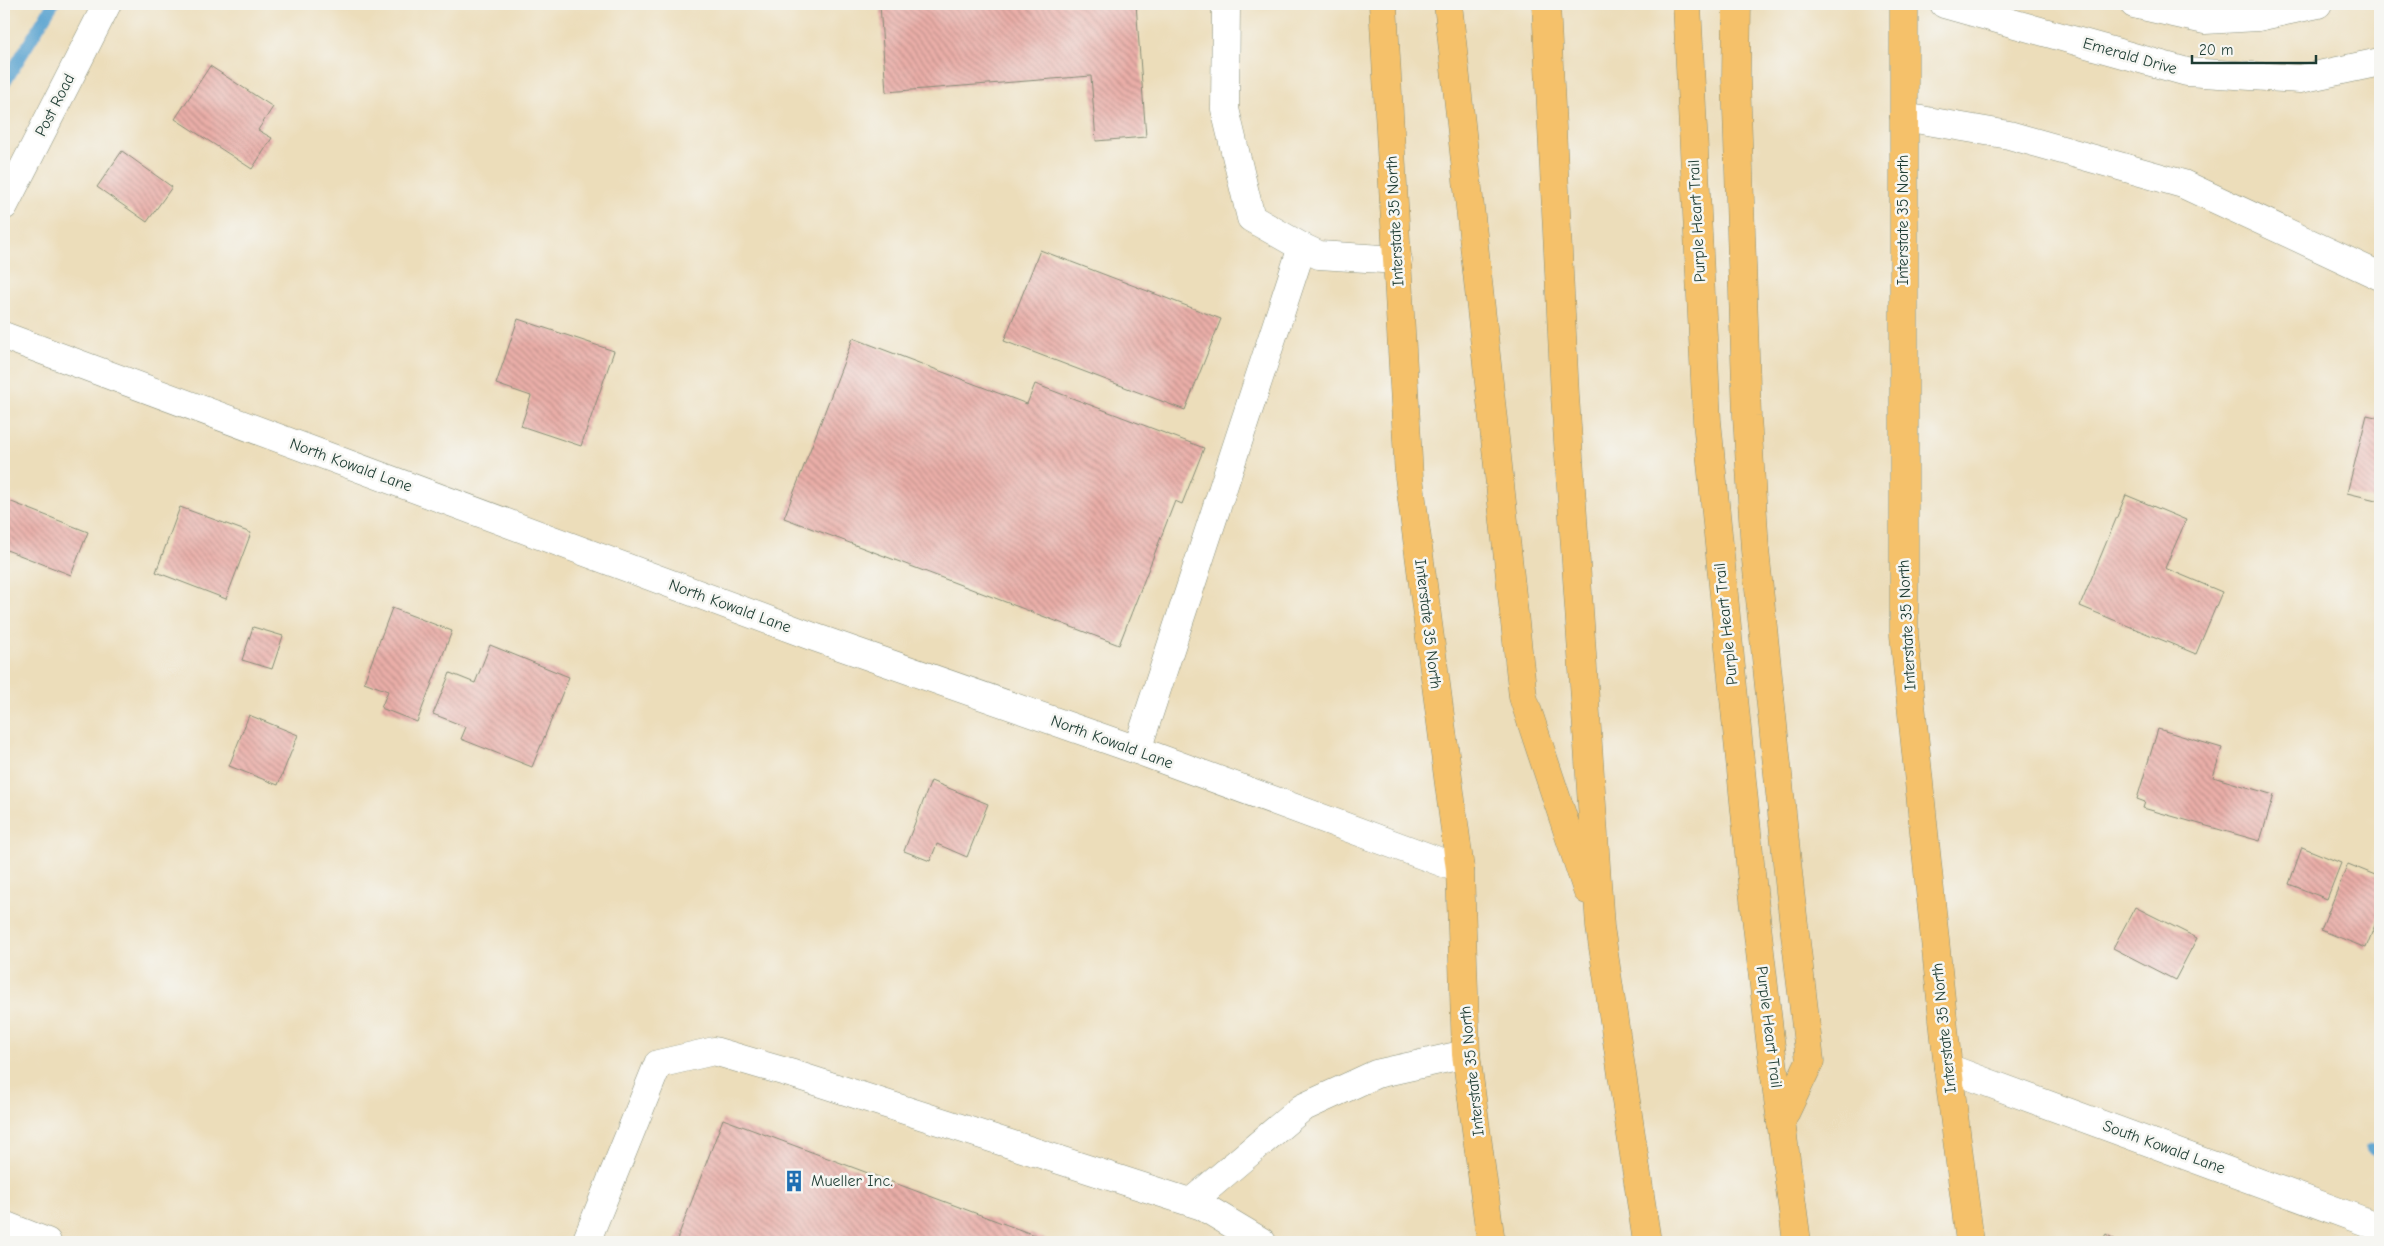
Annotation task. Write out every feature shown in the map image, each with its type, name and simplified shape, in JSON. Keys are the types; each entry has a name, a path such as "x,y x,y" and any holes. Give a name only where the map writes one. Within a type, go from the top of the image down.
{"main road":[{"name":"Interstate 35 North","path":"1382,4 1409,477 1460,869 1466,1054 1491,1242"},
{"path":"1448,4 1523,697 1600,927"},
{"path":"1546,4 1565,396 1600,927 1647,1242"},
{"name":"Purple Heart Trail","path":"1687,4 1707,421 1750,873 1797,1242"},
{"path":"1738,4 1736,78 1748,416 1755,550 1790,891 1810,1061 1781,1122"},
{"name":"Interstate 35 North","path":"1904,4 1904,634 1948,1068 1970,1242"}],"street":[{"name":"Post Road","path":"4,206 107,4"},
{"path":"1226,4 1225,109 1251,218 1319,255 1398,260"},
{"name":"Emerald Drive","path":"1944,4 2188,72 2300,79 2380,62"},
{"path":"2134,4 2205,20 2258,16 2318,4"},
{"path":"1904,117 2009,135 2183,184 2380,276"},
{"path":"1137,750 1302,247"},
{"name":"North Kowald Lane","path":"4,336 802,632 1137,750 1460,869"},
{"path":"586,1242 658,1064 714,1051 793,1074 1191,1202 1202,1206 1262,1242"},
{"path":"1191,1202 1302,1108 1376,1074 1466,1054"},
{"name":"South Kowald Lane","path":"1948,1068 2380,1227"},
{"path":"4,1225 47,1242"}],"building":[{"path":"880,4 1136,4 1146,137 1096,141 1091,76 886,92"},
{"path":"210,66 273,107 258,130 272,138 252,169 175,119"},
{"path":"122,151 172,187 147,222 97,187"},
{"path":"1040,250 1221,319 1185,410 1004,341"},
{"path":"518,319 614,351 581,446 521,426 531,396 496,384"},
{"path":"853,338 1027,404 1035,384 1204,448 1182,504 1175,501 1119,645 784,518"},
{"path":"2367,415 2380,418 2380,501 2347,493"},
{"path":"2126,495 2186,520 2165,568 2222,592 2196,654 2080,606"},
{"path":"4,499 88,532 71,575 4,549"},
{"path":"180,507 251,533 226,599 156,572"},
{"path":"392,608 452,631 417,722 381,708 388,691 364,682"},
{"path":"253,627 283,636 272,669 242,660"},
{"path":"490,645 569,677 532,767 461,739 466,727 433,714 450,673 475,683"},
{"path":"249,715 298,735 278,785 229,766"},
{"path":"2158,729 2222,748 2213,777 2274,795 2260,841 2143,808 2145,802 2137,799"},
{"path":"931,781 988,804 967,857 937,844 930,861 904,851"},
{"path":"2302,847 2341,863 2327,899 2289,884"},
{"path":"2348,864 2380,877 2380,912 2366,948 2321,930"},
{"path":"2135,907 2197,938 2175,980 2113,948"},
{"name":"Mueller Inc.","path":"723,1119 1053,1242 676,1242"},
{"path":"2106,1234 2119,1242 2101,1242"}],"waterway":[{"path":"4,84 53,4"},
{"path":"2372,1149 2380,1151"}],"place":[{"name":"Mueller Inc.","path":"794,1181"}]}
